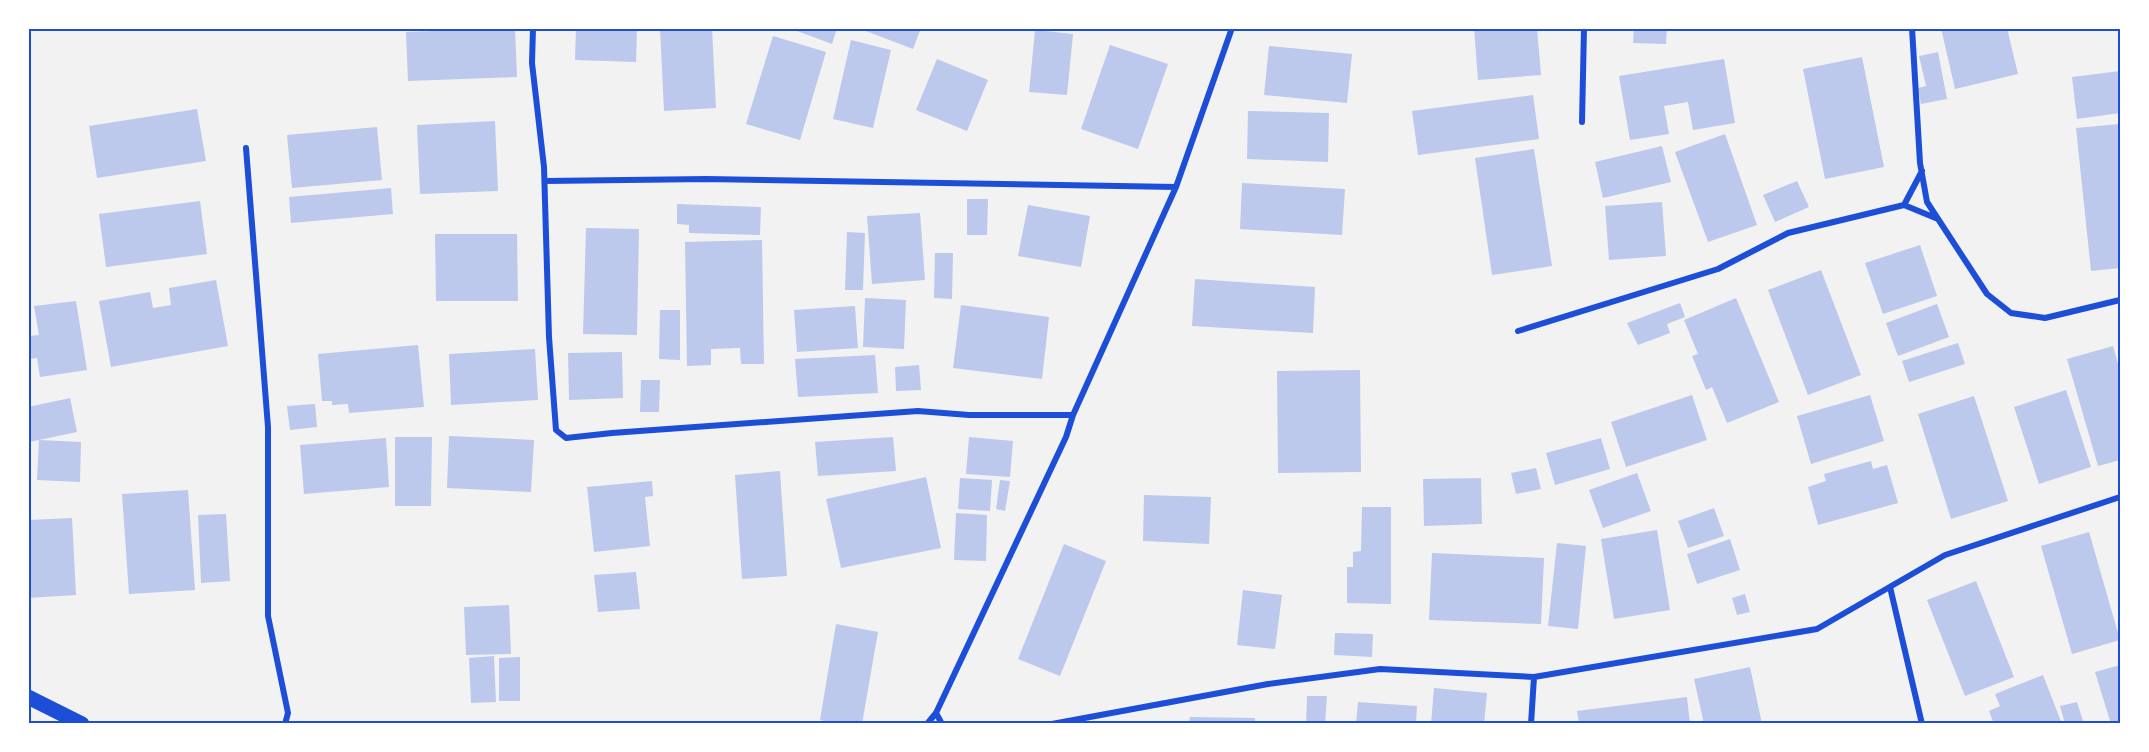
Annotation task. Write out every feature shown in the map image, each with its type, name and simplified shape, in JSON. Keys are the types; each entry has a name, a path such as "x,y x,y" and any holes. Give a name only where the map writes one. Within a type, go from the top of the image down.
{"main road":[{"path":"28,697 82,723"}],"street":[{"path":"533,28 532,63 545,181 549,337 556,430 566,438 918,411 969,415 1073,415"},
{"path":"927,723 936,713 1066,437 1073,415 1176,188 1232,28"},
{"path":"1582,122 1584,28"},
{"path":"1912,28 1922,171 1927,202 1987,294 2012,313 2045,318 2121,300"},
{"path":"246,148 268,427 268,616 288,712 285,723"},
{"path":"1904,205 1922,171"},
{"path":"545,181 707,179 1176,188"},
{"path":"1518,331 1718,269 1788,233 1904,205 1938,219"},
{"path":"1052,723 1268,684 1380,669 1534,677 1817,629 1945,555 2121,496"},
{"path":"1890,587 1922,723"},
{"path":"1531,723 1534,677"},
{"path":"936,713 942,723"}],"building":[{"path":"515,28 517,77 408,81 406,32"},
{"path":"576,28 637,28 636,62 575,60"},
{"path":"660,28 712,28 716,108 664,111"},
{"path":"789,28 837,28 832,44"},
{"path":"867,28 921,28 913,49 866,31"},
{"path":"1474,28 1537,28 1541,75 1478,80"},
{"path":"1634,28 1667,28 1666,44 1633,43"},
{"path":"1694,28 1722,28 1722,31 1694,30"},
{"path":"1941,28 2007,28 2018,74 1955,89"},
{"path":"1035,30 1073,34 1067,95 1029,92"},
{"path":"773,36 826,52 800,140 746,124"},
{"path":"851,40 891,50 873,128 833,119"},
{"path":"1110,45 1168,64 1138,149 1081,129"},
{"path":"1269,46 1352,54 1347,103 1264,95"},
{"path":"1938,52 1947,99 1921,104 1918,88 1926,86 1919,56"},
{"path":"1862,57 1884,167 1825,179 1803,69"},
{"path":"937,59 988,80 967,131 916,110"},
{"path":"1724,59 1735,123 1693,130 1688,102 1664,106 1669,134 1630,140 1619,76"},
{"path":"2120,71 2120,113 2077,119 2072,77"},
{"path":"1533,95 1539,139 1418,155 1412,111"},
{"path":"197,109 206,161 97,178 89,126"},
{"path":"1248,111 1329,113 1328,162 1247,159"},
{"path":"495,121 498,191 420,194 417,125"},
{"path":"2120,124 2120,268 2091,271 2076,128"},
{"path":"377,127 382,180 292,188 287,135"},
{"path":"1725,134 1757,225 1708,242 1675,152"},
{"path":"1662,146 1671,182 1603,198 1595,162"},
{"path":"1534,149 1552,266 1492,275 1475,158"},
{"path":"1797,181 1809,207 1775,222 1763,195"},
{"path":"1242,183 1345,189 1342,235 1240,229"},
{"path":"391,188 393,214 291,223 289,197"},
{"path":"967,199 988,199 987,235 967,235"},
{"path":"200,201 207,254 106,267 99,214"},
{"path":"1662,202 1666,256 1609,260 1605,206"},
{"path":"677,204 761,207 760,235 689,233 689,225 677,224"},
{"path":"1028,205 1090,216 1081,267 1018,256"},
{"path":"920,213 925,280 872,284 867,216"},
{"path":"586,228 639,229 637,335 583,334"},
{"path":"847,232 865,233 863,290 845,290"},
{"path":"435,234 517,234 518,301 436,301"},
{"path":"762,240 764,364 741,364 740,348 711,349 711,365 687,366 685,242"},
{"path":"1920,245 1937,296 1883,314 1865,263"},
{"path":"935,253 953,253 952,299 934,298"},
{"path":"1821,270 1861,375 1808,395 1768,290"},
{"path":"1195,279 1315,287 1313,333 1192,326"},
{"path":"216,280 228,346 111,367 99,301 150,292 153,308 171,305 169,288"},
{"path":"865,298 906,300 904,349 863,347"},
{"path":"1736,298 1779,402 1727,423 1712,387 1706,390 1692,356 1698,354 1684,320"},
{"path":"76,301 87,370 40,377 37,358 29,359 28,357 28,336 39,335 34,306"},
{"path":"1680,303 1685,317 1667,324 1670,333 1638,345 1627,323"},
{"path":"1937,304 1949,337 1898,356 1886,323"},
{"path":"961,305 1049,317 1042,379 953,368"},
{"path":"855,306 858,348 797,352 794,310"},
{"path":"660,310 680,310 680,360 659,359"},
{"path":"1958,343 1965,364 1909,382 1902,361"},
{"path":"418,345 424,407 349,413 348,404 332,405 332,401 322,401 318,354"},
{"path":"2113,346 2120,371 2120,460 2098,466 2067,359"},
{"path":"535,349 538,400 451,405 449,354"},
{"path":"622,352 623,398 569,400 568,353"},
{"path":"875,355 878,393 798,397 795,359"},
{"path":"919,365 921,390 896,391 895,367"},
{"path":"1360,370 1361,472 1278,473 1277,371"},
{"path":"641,380 660,380 659,412 640,412"},
{"path":"2066,390 2091,467 2039,484 2014,407"},
{"path":"1692,395 1707,440 1626,467 1611,422"},
{"path":"1870,395 1884,441 1811,464 1797,416"},
{"path":"1974,396 2008,501 1951,519 1918,414"},
{"path":"70,398 77,432 28,442 28,407"},
{"path":"315,404 317,427 290,430 287,406"},
{"path":"449,436 534,440 531,492 447,488"},
{"path":"395,437 432,437 431,506 395,506"},
{"path":"893,437 896,471 818,476 815,442"},
{"path":"969,437 1013,441 1010,477 966,474"},
{"path":"386,438 389,487 304,494 300,445"},
{"path":"1601,438 1610,469 1555,485 1546,453"},
{"path":"39,440 81,442 80,482 37,480"},
{"path":"1871,461 1873,469 1887,465 1898,503 1818,525 1808,487 1826,481 1824,474"},
{"path":"1536,468 1541,489 1516,494 1511,473"},
{"path":"780,471 787,576 742,579 735,475"},
{"path":"1637,473 1651,511 1603,528 1589,490"},
{"path":"926,477 941,548 841,568 826,499"},
{"path":"960,478 992,480 990,511 958,509"},
{"path":"1481,478 1482,524 1424,526 1423,479"},
{"path":"1000,480 1010,481 1005,511 996,509"},
{"path":"652,481 653,496 645,497 650,546 594,552 587,487"},
{"path":"188,490 195,590 129,594 122,494"},
{"path":"1144,495 1211,497 1209,544 1143,541"},
{"path":"1362,507 1391,507 1391,604 1347,603 1347,567 1353,567 1353,552 1361,551"},
{"path":"1714,508 1724,536 1688,548 1678,521"},
{"path":"956,513 987,515 986,561 954,560"},
{"path":"226,514 230,581 201,583 198,515"},
{"path":"72,518 76,595 28,598 28,520"},
{"path":"1657,530 1670,610 1614,619 1601,539"},
{"path":"2089,532 2120,640 2072,654 2041,546"},
{"path":"1730,539 1740,570 1697,584 1687,554"},
{"path":"1557,543 1586,546 1578,629 1548,626"},
{"path":"1064,544 1106,561 1060,676 1018,659"},
{"path":"1432,553 1544,558 1541,624 1429,620"},
{"path":"636,572 640,609 598,612 594,575"},
{"path":"1976,581 2014,677 1965,696 1927,600"},
{"path":"1243,590 1282,595 1275,649 1237,645"},
{"path":"1745,594 1750,612 1737,615 1732,598"},
{"path":"509,605 511,654 466,655 464,607"},
{"path":"836,624 878,632 862,724 841,724 820,720"},
{"path":"1335,633 1373,634 1372,657 1334,655"},
{"path":"494,656 496,702 471,703 469,658"},
{"path":"520,657 520,701 499,701 499,658"},
{"path":"2120,665 2120,724 2111,724 2095,672"},
{"path":"1750,667 1762,724 1704,724 1694,679"},
{"path":"2043,675 2062,724 1994,724 1989,711 2000,706 1995,694"},
{"path":"1434,688 1487,693 1484,724 1431,724"},
{"path":"1307,696 1327,696 1325,724 1306,724"},
{"path":"1687,697 1690,724 1579,724 1577,711"},
{"path":"1358,702 1417,706 1416,724 1356,724"},
{"path":"2077,702 2084,724 2065,724 2060,706"},
{"path":"1190,717 1255,718 1255,724 1189,724"}]}
